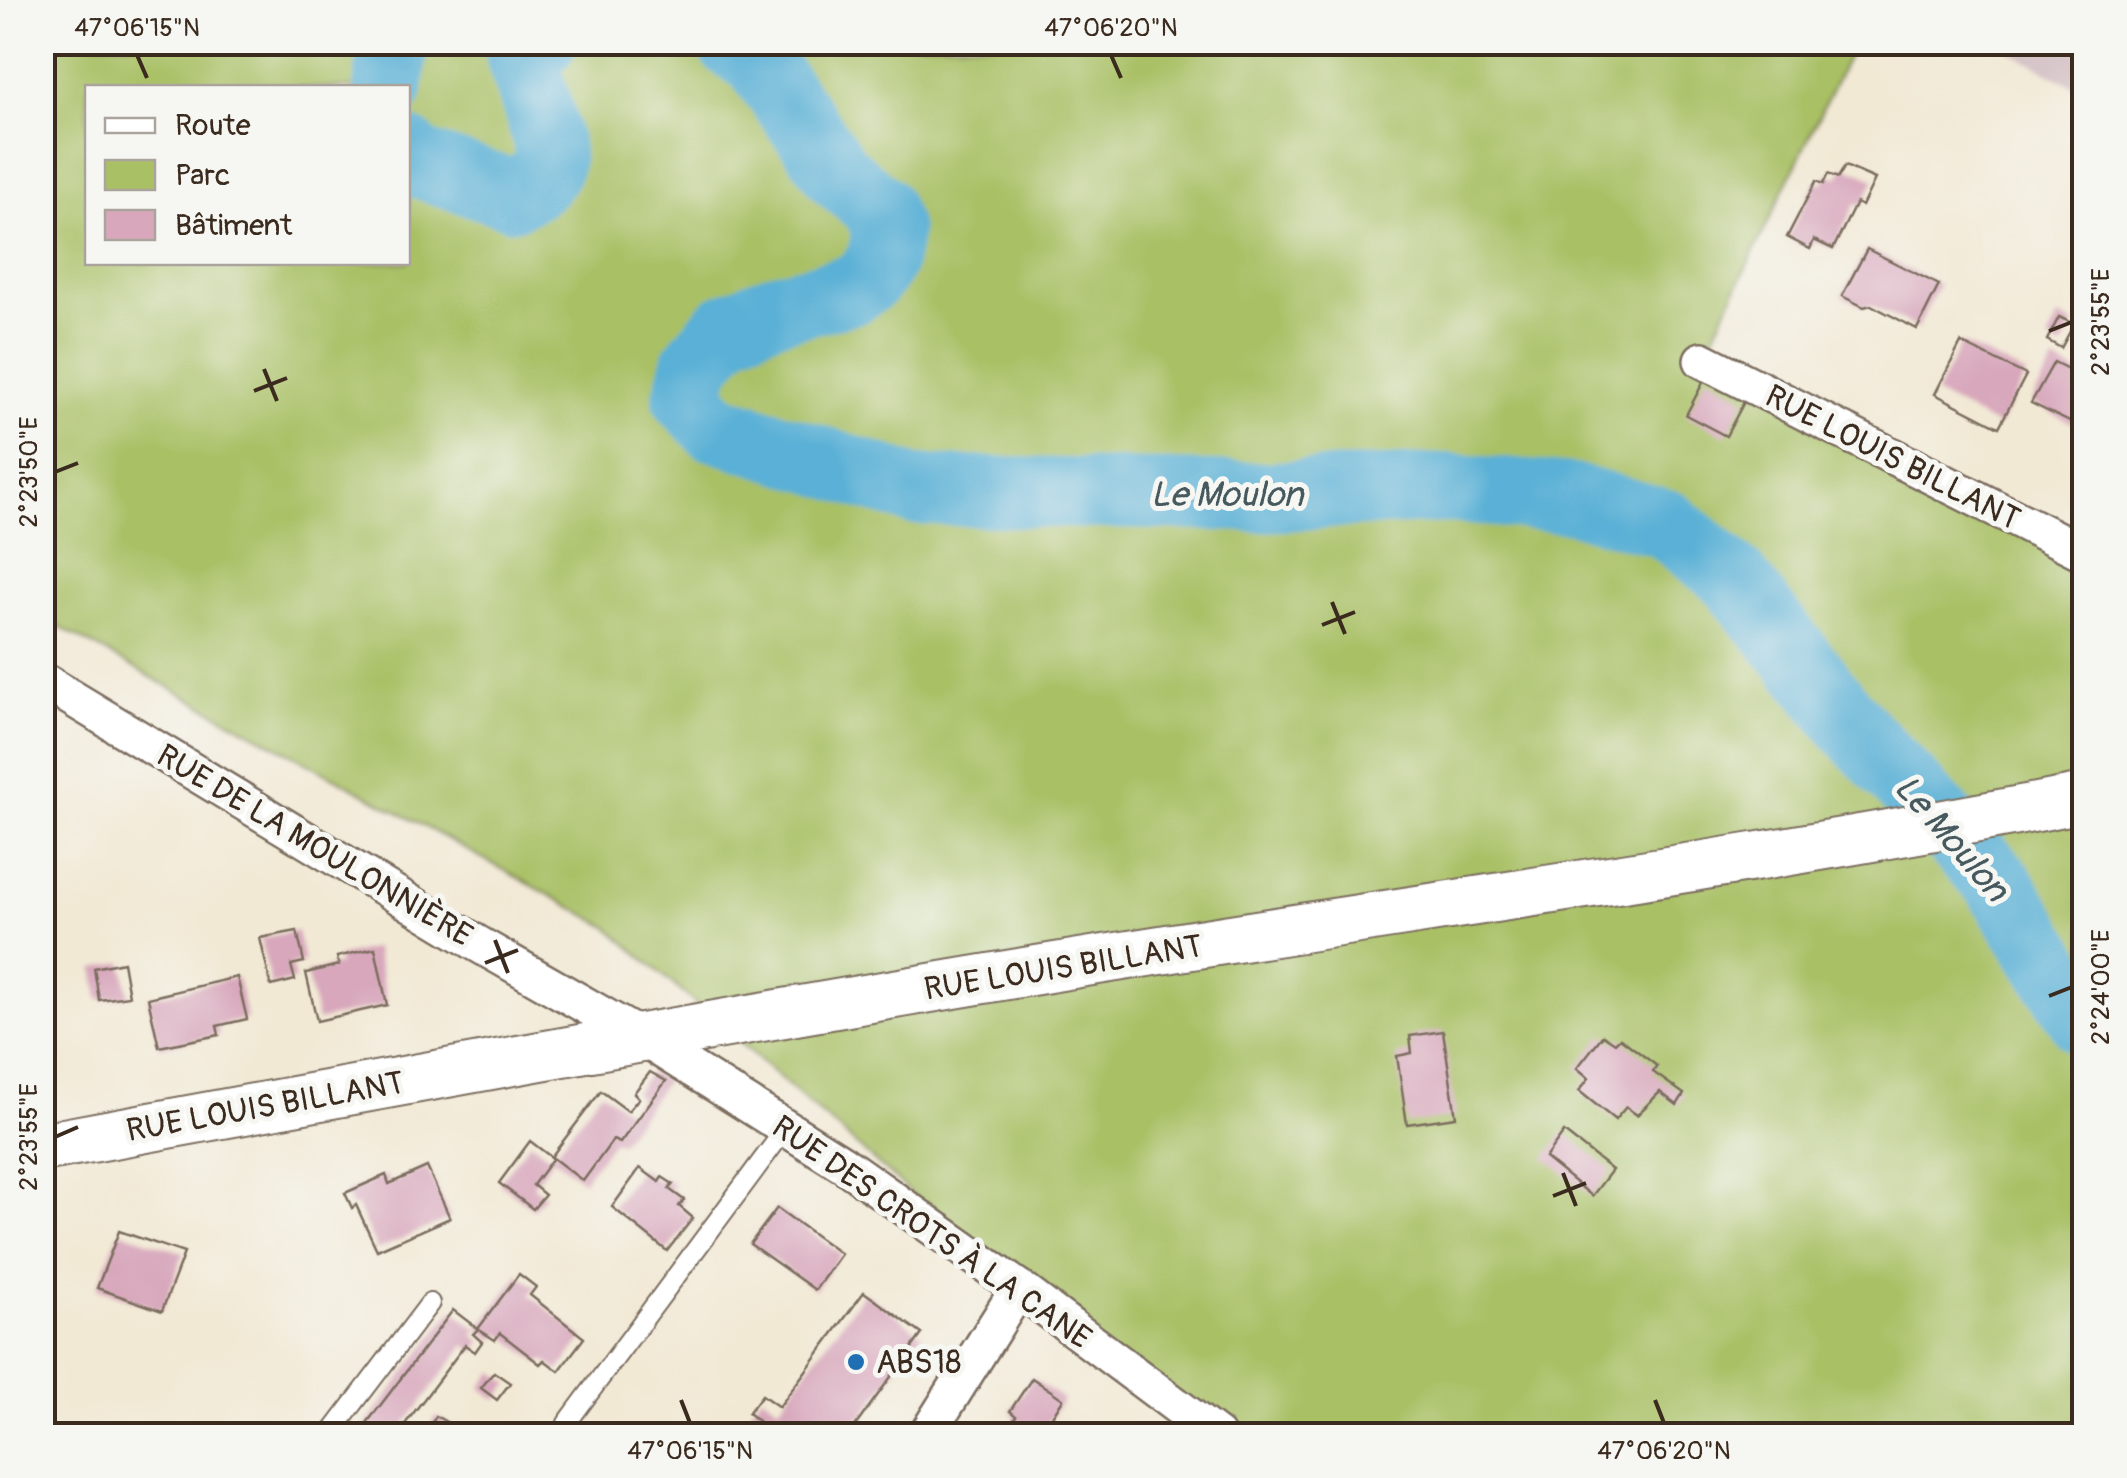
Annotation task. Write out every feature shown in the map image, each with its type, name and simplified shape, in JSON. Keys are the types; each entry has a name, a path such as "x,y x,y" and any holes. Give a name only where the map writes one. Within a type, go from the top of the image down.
{"street":[{"name":"RUE LOUIS BILLANT","path":"1702,360 2084,553"},
{"name":"RUE DE LA MOULONNIÈRE","path":"42,680 478,944 641,1037"},
{"name":"RUE LOUIS BILLANT","path":"42,1146 641,1037 1870,838 2084,798"},
{"name":"RUE DES CROTS À LA CANE","path":"641,1037 843,1164 1019,1288 1217,1436"},
{"path":"926,1436 1019,1288"}],"lane":[{"path":"567,1422 786,1128"},
{"path":"329,1436 430,1302"}],"shaded area":[{"path":"1995,43 2084,43 2084,92"}],"green space":[{"path":"42,43 1854,43 1702,360 2084,553 2084,1435 1217,1435 1019,1288 608,927 43,618"}],"building":[{"path":"1845,166 1875,179 1862,206 1856,203 1833,249 1814,240 1810,249 1787,237 1816,181 1823,184 1828,174 1838,178"},
{"path":"1867,249 1939,285 1917,329 1871,305 1864,307 1842,296"},
{"path":"2059,317 2074,324 2061,348 2047,340"},
{"path":"1961,343 2026,375 1999,427 1935,394"},
{"path":"2054,362 2084,377 2082,428 2031,403"},
{"path":"1707,375 1746,398 1726,436 1686,415"},
{"path":"297,931 304,962 291,965 295,980 271,986 260,938"},
{"path":"375,948 387,1005 317,1021 306,973 339,965 337,957"},
{"path":"123,962 129,996 99,1000 94,968"},
{"path":"237,977 247,1019 217,1026 219,1035 159,1047 148,998"},
{"path":"1443,1031 1456,1117 1407,1124 1397,1056 1412,1053 1410,1036"},
{"path":"1603,1035 1615,1043 1620,1038 1657,1066 1653,1072 1684,1094 1677,1105 1660,1092 1637,1115 1626,1107 1615,1120 1579,1091 1589,1078 1577,1068"},
{"path":"650,1072 666,1081 620,1143 613,1140 583,1181 553,1158 533,1185 545,1195 533,1209 499,1183 530,1141 551,1157 601,1091 628,1111 639,1098 634,1093"},
{"path":"1564,1132 1612,1170 1592,1196 1545,1158"},
{"path":"427,1167 450,1218 377,1250 356,1205 352,1208 345,1193 386,1175 389,1184"},
{"path":"640,1168 659,1182 662,1177 673,1184 669,1189 684,1200 679,1206 693,1218 667,1251 612,1207"},
{"path":"777,1208 841,1254 815,1290 750,1244"},
{"path":"119,1231 184,1253 162,1311 97,1288"},
{"path":"519,1274 536,1287 530,1295 584,1338 559,1371 544,1360 540,1364 500,1333 495,1340 478,1329"},
{"name":"ABS18","path":"864,1292 922,1334 848,1436 777,1436 748,1413 762,1395 779,1407"},
{"path":"453,1310 478,1329 473,1334 482,1342 475,1352 465,1345 396,1436 357,1436"},
{"path":"494,1372 510,1383 497,1400 481,1388"},
{"path":"1032,1378 1063,1399 1040,1436 1004,1436 1016,1416 1010,1411"},
{"path":"436,1416 470,1436 424,1436"}],"waterway":[{"name":"Le Moulon","path":"388,85 394,42"},
{"name":"Le Moulon","path":"410,156 415,162 513,195 535,182 546,168 548,153 521,58 542,42"},
{"name":"Le Moulon","path":"730,42 758,61 838,174 877,207 887,231 881,261 869,278 854,289 772,309 726,328 697,363 688,398 715,427 913,490 1261,497 1448,488 1574,499 1666,524 1732,577 1857,732 1998,882 2084,1020"}],"place":[{"name":"ABS18","path":"856,1362"}]}
